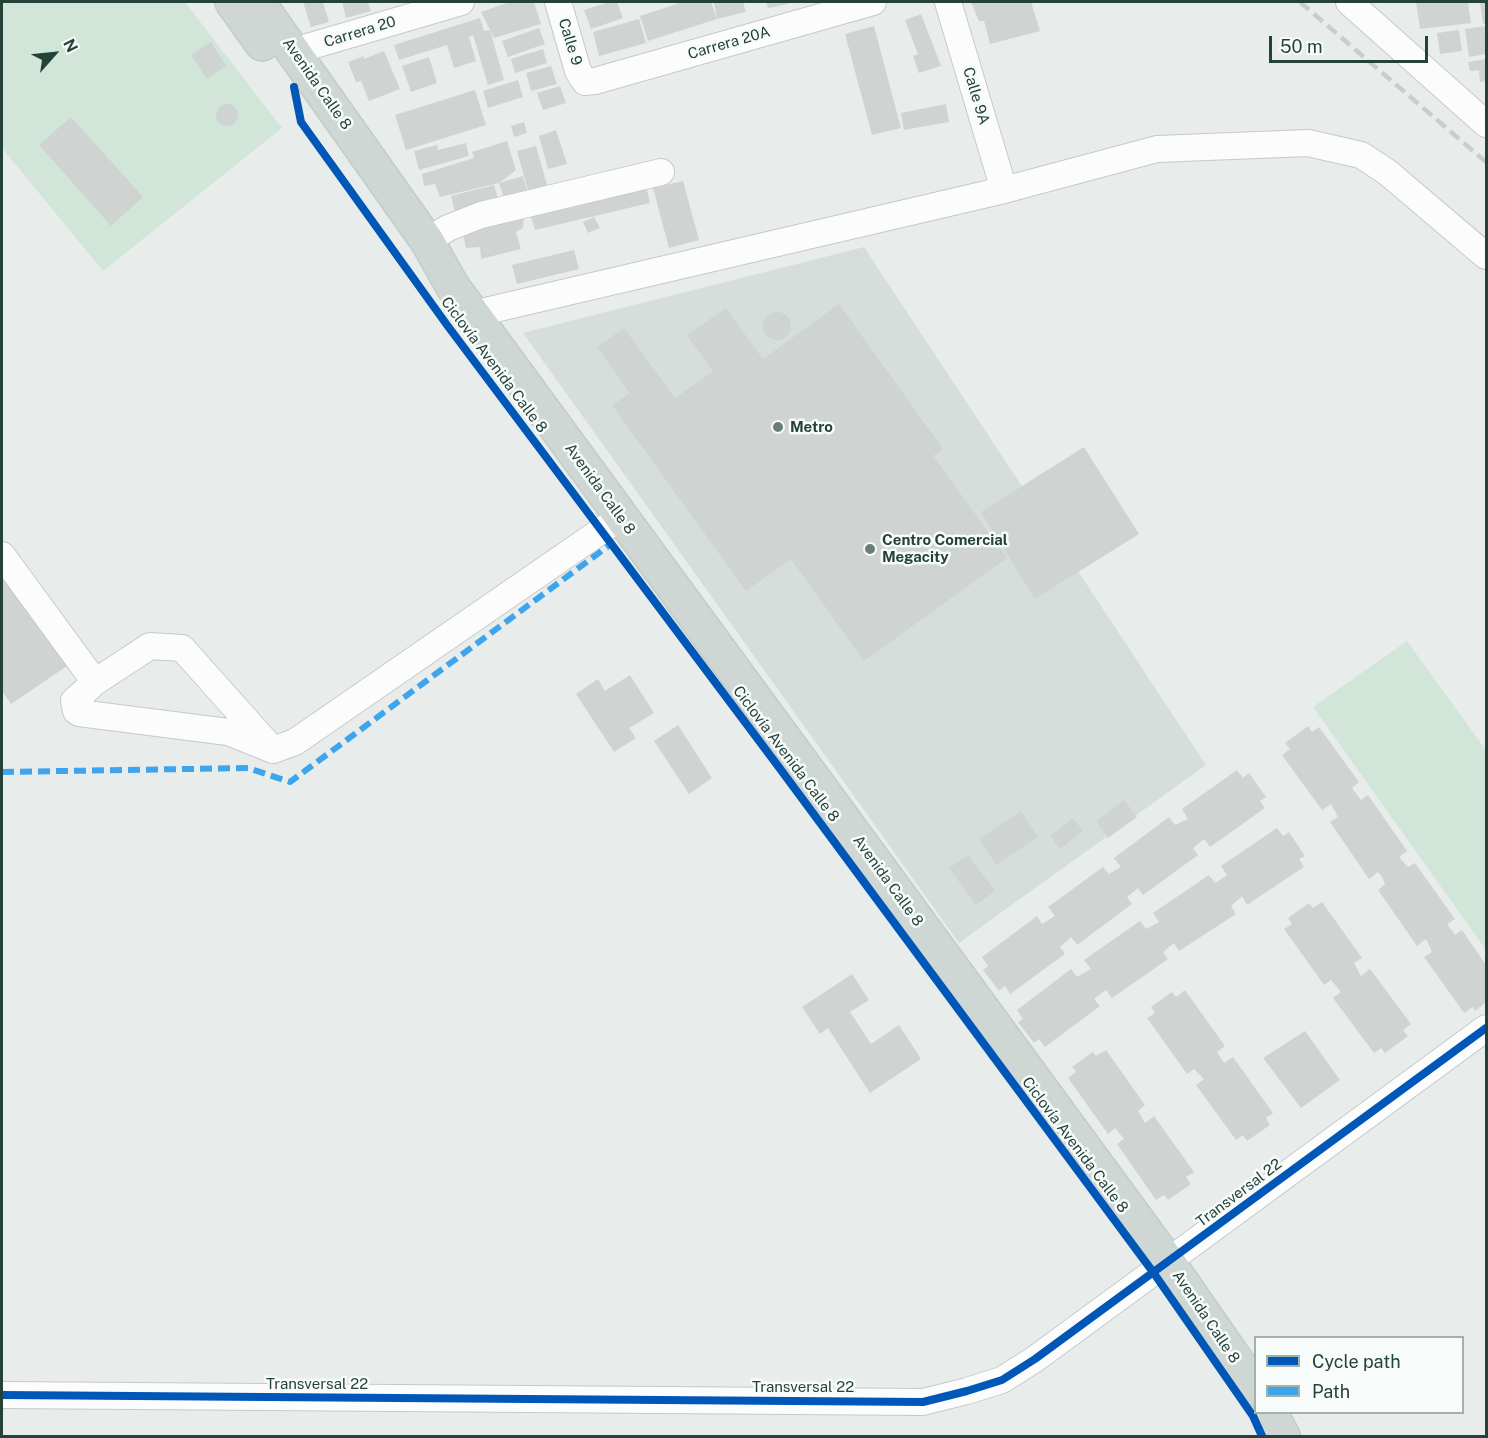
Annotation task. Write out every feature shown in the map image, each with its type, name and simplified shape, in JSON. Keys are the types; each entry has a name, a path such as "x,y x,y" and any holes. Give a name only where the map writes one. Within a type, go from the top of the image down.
{"main road":[{"name":"Avenida Calle 8","path":"232,2 410,248 453,287"},
{"name":"Avenida Calle 8","path":"258,2 428,241 453,287 1168,1262 1254,1386"},
{"path":"1271,1414 1283,1437"}],"street":[{"name":"Carrera 20","path":"294,51 461,2"},
{"name":"Calle 9","path":"558,2 578,71 585,82"},
{"name":"Carrera 20A","path":"585,82 596,81 873,2"},
{"name":"Calle 9A","path":"948,2 1004,190"},
{"path":"1349,2 1484,120"},
{"path":"473,314 1004,190 1157,149 1308,143 1361,156 1388,172 1486,256"},
{"path":"428,241 448,228 481,215 661,172"},
{"path":"273,750 182,648 150,646 95,682 74,701 76,711 79,713 228,732 273,750 295,742 621,517"},
{"path":"2,555 95,682"},
{"name":"Transversal 22","path":"2,1395 923,1402 1002,1380 1035,1359 1486,1028"}],"shaded area":[{"name":"Centro Comercial Megacity","path":"864,247 1206,765 959,943 523,333"}],"green space":[{"path":"2,2 185,2 282,128 103,271 2,148"},
{"path":"1407,641 1486,750 1486,950 1313,707"}],"building":[{"path":"303,2 323,2 329,22 311,27"},
{"path":"342,2 368,2 371,11 346,18"},
{"path":"510,2 534,2 541,24 494,38 481,12"},
{"path":"609,2 617,2 623,18 591,29 584,10"},
{"path":"683,2 711,2 717,19 648,41 640,16"},
{"path":"714,2 743,2 746,12 717,19"},
{"path":"766,2 787,2 788,4 768,8"},
{"path":"971,2 1031,2 1040,31 990,44 984,21 979,21"},
{"path":"1416,2 1468,2 1471,23 1420,29"},
{"path":"1480,2 1486,2 1486,23 1483,24"},
{"path":"921,14 941,66 919,73 913,56 918,54 905,20"},
{"path":"480,18 484,31 490,30 504,80 488,85 473,35 469,37 476,61 454,68 447,45 399,60 394,45"},
{"path":"639,19 646,43 599,56 593,32"},
{"path":"874,26 901,128 872,135 845,34"},
{"path":"1486,26 1486,54 1469,57 1465,29"},
{"path":"539,28 545,44 508,57 502,41"},
{"path":"1459,30 1462,51 1440,54 1437,33"},
{"path":"211,42 226,66 207,79 191,55"},
{"path":"543,49 547,63 515,73 511,59"},
{"path":"384,51 400,89 369,101 361,81 356,82 348,62 364,56 364,59"},
{"path":"429,57 437,83 411,92 402,66"},
{"path":"1486,59 1486,81 1480,82 1479,70 1470,71 1468,62"},
{"path":"551,66 557,84 531,91 526,73"},
{"path":"518,80 523,97 488,108 483,91"},
{"path":"560,86 566,103 543,110 537,93"},
{"path":"475,90 486,125 406,150 395,115"},
{"path":"227,104 235,107 238,115 235,123 227,126 219,123 216,115 219,107"},
{"path":"946,104 949,122 904,130 901,113"},
{"path":"71,117 143,197 111,226 39,145"},
{"path":"524,122 527,133 514,137 511,126"},
{"path":"556,130 567,164 548,169 539,136"},
{"path":"507,141 516,170 499,183 440,197 435,184 424,186 422,174 474,158 472,152"},
{"path":"466,143 469,156 419,170 414,151 437,145 438,150"},
{"path":"536,146 547,185 528,190 517,151"},
{"path":"523,176 529,197 506,204 499,183"},
{"path":"683,181 699,240 669,248 653,188"},
{"path":"494,185 500,205 456,216 451,196"},
{"path":"646,186 650,203 535,230 530,213"},
{"path":"524,217 523,228 516,232 521,249 481,259 480,247 466,248 462,230"},
{"path":"594,217 600,228 588,233 583,222"},
{"path":"574,250 579,269 517,284 512,265"},
{"name":"Metro","path":"839,304 943,449 933,456 1007,558 864,661 791,559 746,591 612,405 630,393 597,347 624,328 675,398 713,371 687,335 726,308 763,359"},
{"path":"777,312 787,316 791,326 787,336 777,340 767,336 763,326 767,316"},
{"path":"1084,447 1139,534 1035,599 981,512"},
{"path":"2,571 70,664 11,704 2,691"},
{"path":"630,675 654,713 629,728 636,738 614,752 576,694 598,679 605,691"},
{"path":"678,725 712,778 689,794 654,741"},
{"path":"1308,726 1312,732 1319,727 1359,782 1352,788 1361,800 1368,795 1407,851 1399,857 1408,867 1415,863 1455,919 1447,924 1455,935 1462,930 1486,965 1486,1002 1475,1011 1473,1007 1464,1013 1424,957 1432,952 1426,939 1417,946 1378,890 1385,884 1382,877 1378,872 1369,879 1330,822 1338,817 1331,804 1322,810 1282,755 1290,749 1285,743"},
{"path":"1237,770 1243,778 1249,773 1266,797 1260,801 1265,808 1210,847 1204,839 1193,848 1198,855 1143,895 1138,888 1127,897 1132,904 1077,945 1071,937 1060,947 1065,954 1010,994 1005,986 999,991 983,970 988,966 982,957 1037,916 1042,924 1055,916 1048,907 1103,867 1109,874 1121,867 1114,858 1169,817 1175,825 1188,819 1182,809"},
{"path":"1124,800 1137,817 1108,838 1096,821"},
{"path":"1021,811 1038,837 996,865 979,839"},
{"path":"1073,818 1083,831 1060,849 1050,836"},
{"path":"1277,828 1283,836 1289,832 1305,856 1299,859 1304,867 1247,905 1242,896 1231,906 1236,914 1179,951 1174,943 1163,952 1168,959 1112,998 1106,990 1094,999 1100,1006 1045,1047 1039,1039 1034,1043 1018,1022 1023,1019 1017,1010 1071,969 1077,977 1091,969 1084,960 1140,921 1146,929 1159,922 1153,913 1209,875 1215,883 1227,875 1221,866"},
{"path":"968,855 995,891 976,905 949,868"},
{"path":"1322,902 1362,958 1354,963 1361,976 1370,969 1411,1024 1403,1030 1408,1036 1385,1053 1381,1048 1374,1053 1333,998 1341,992 1331,980 1324,985 1284,929 1292,924 1288,918 1309,903 1313,908"},
{"path":"852,974 869,1000 850,1012 871,1044 899,1025 921,1059 870,1093 828,1028 820,1034 802,1007"},
{"path":"1185,990 1225,1046 1217,1052 1224,1063 1233,1057 1273,1113 1266,1118 1270,1125 1247,1141 1243,1135 1236,1140 1196,1085 1204,1079 1194,1069 1187,1074 1147,1018 1155,1013 1151,1007 1172,992 1176,997"},
{"path":"1305,1031 1340,1080 1301,1108 1263,1058"},
{"path":"1106,1050 1145,1105 1138,1111 1145,1123 1154,1116 1194,1172 1186,1177 1191,1184 1168,1200 1164,1195 1156,1200 1117,1144 1124,1139 1115,1128 1108,1134 1068,1078 1076,1072 1072,1067 1093,1052 1096,1056"}],"railway":[{"path":"1300,2 1486,162"}],"marked path":[{"path":"2,772 248,768 290,782 611,544"}],"cycle path":[{"name":"Ciclovía Avenida Calle 8","path":"294,87 301,122 447,325 1153,1272 1253,1416 1262,1436"},
{"path":"2,1395 923,1402 1002,1380 1035,1359 1486,1028"}],"place":[{"name":"Metro","path":"778,427"},
{"name":"Centro Comercial Megacity","path":"870,549"}]}
